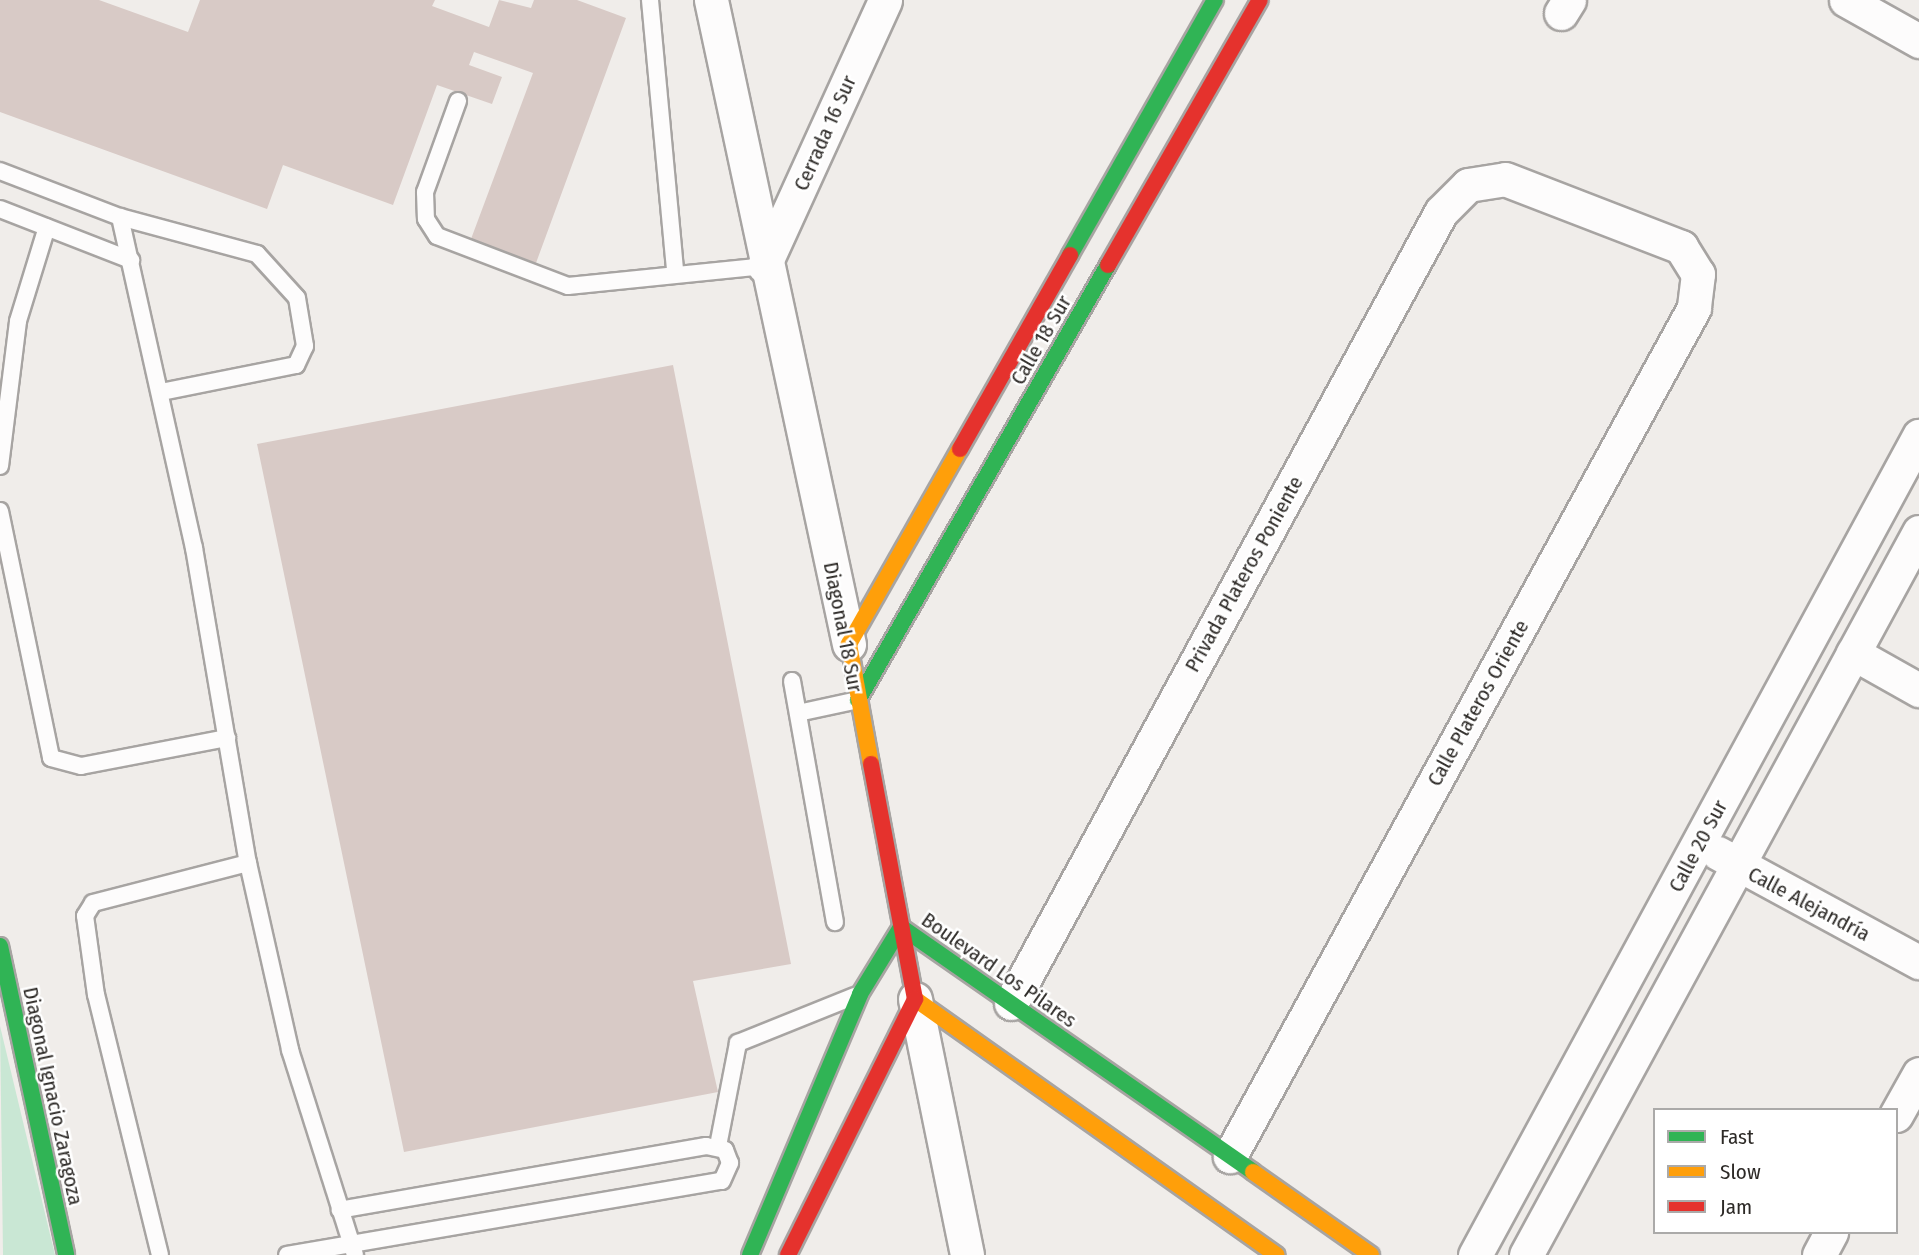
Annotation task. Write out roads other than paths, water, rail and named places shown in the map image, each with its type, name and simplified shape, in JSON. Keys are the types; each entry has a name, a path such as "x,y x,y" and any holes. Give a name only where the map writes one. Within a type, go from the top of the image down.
{"street":[{"name":"Diagonal 18 Sur","path":"711,0 765,265 849,644 901,927 967,1255"},
{"name":"Cerrada 16 Sur","path":"765,265 885,0"},
{"name":"Calle 18 Sur","path":"849,644 1215,0"},
{"name":"Calle 18 Sur","path":"858,700 1260,0"},
{"path":"1846,0 1919,41"},
{"name":"Calle Plateros Oriente","path":"1230,1156 1694,308 1698,274 1681,247 1505,179"},
{"name":"Privada Plateros Poniente","path":"1011,1003 1441,212 1468,185 1505,179"},
{"name":"Calle 20 Sur","path":"1475,1255 1919,436"},
{"name":"Calle 20 Sur","path":"1526,1255 1919,532"},
{"path":"1853,653 1919,690"},
{"name":"Calle Alejandría","path":"1700,843 1919,962"},
{"name":"Boulevard Los Pilares","path":"743,1253 860,994 901,927 1371,1255"},
{"name":"Diagonal Ignacio Zaragoza","path":"0,946 66,1255"},
{"path":"789,1255 801,1224 915,999 1276,1255"},
{"path":"1898,1111 1919,1074"},
{"path":"743,1253 801,1224"},
{"path":"1819,1255 1830,1234"}],"lane":[{"path":"650,0 675,271"},
{"path":"458,101 425,192 426,219 437,236 568,286 675,271 765,265"},
{"path":"0,171 120,217 257,254 297,298 305,346 296,365 161,391"},
{"path":"0,209 131,260"},
{"path":"120,217 161,391 248,863 290,1050 354,1250"},
{"path":"0,467 5,353 47,227"},
{"path":"0,511 51,758 81,766 227,738"},
{"path":"792,681 835,922"},
{"path":"798,713 858,700"},
{"path":"160,1255 96,995 87,910 248,863"},
{"path":"287,1255 354,1250 722,1181 730,1163 718,1146 738,1043 860,994"},
{"path":"340,1210 718,1146"}]}
